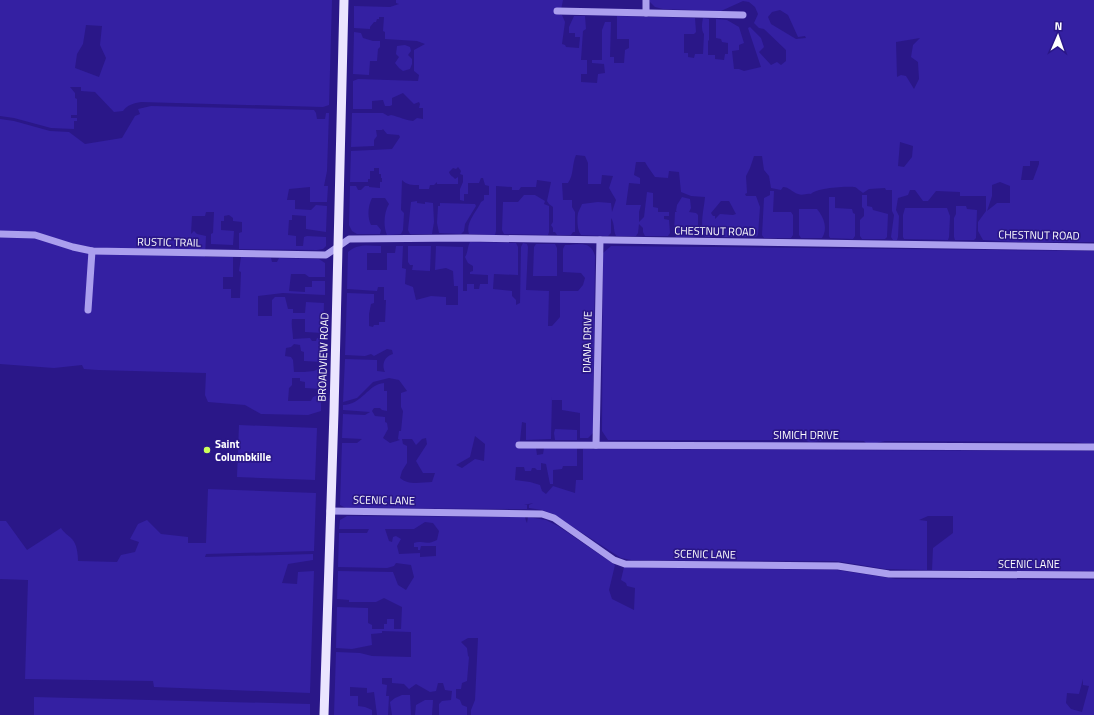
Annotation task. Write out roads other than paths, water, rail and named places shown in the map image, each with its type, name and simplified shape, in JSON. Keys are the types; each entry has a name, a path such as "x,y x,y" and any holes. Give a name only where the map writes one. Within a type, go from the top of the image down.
{"main road":[{"name":"BROADVIEW ROAD","path":"324,715 344,0"}],"street":[{"path":"646,0 646,13"},
{"path":"557,11 743,15"},
{"name":"RUSTIC TRAIL","path":"0,234 35,235 73,247 92,251 326,255 338,247"},
{"name":"CHESTNUT ROAD","path":"338,247 349,239 442,238 1094,247"},
{"name":"DIANA DRIVE","path":"596,445 600,240"},
{"path":"88,310 92,251"},
{"name":"SIMICH DRIVE","path":"519,445 1094,447"},
{"name":"SCENIC LANE","path":"330,511 542,514 554,518 614,560 625,564 838,566 889,574 1094,575"}],"place":[{"name":"Saint Columbkille","path":"207,450"}]}
